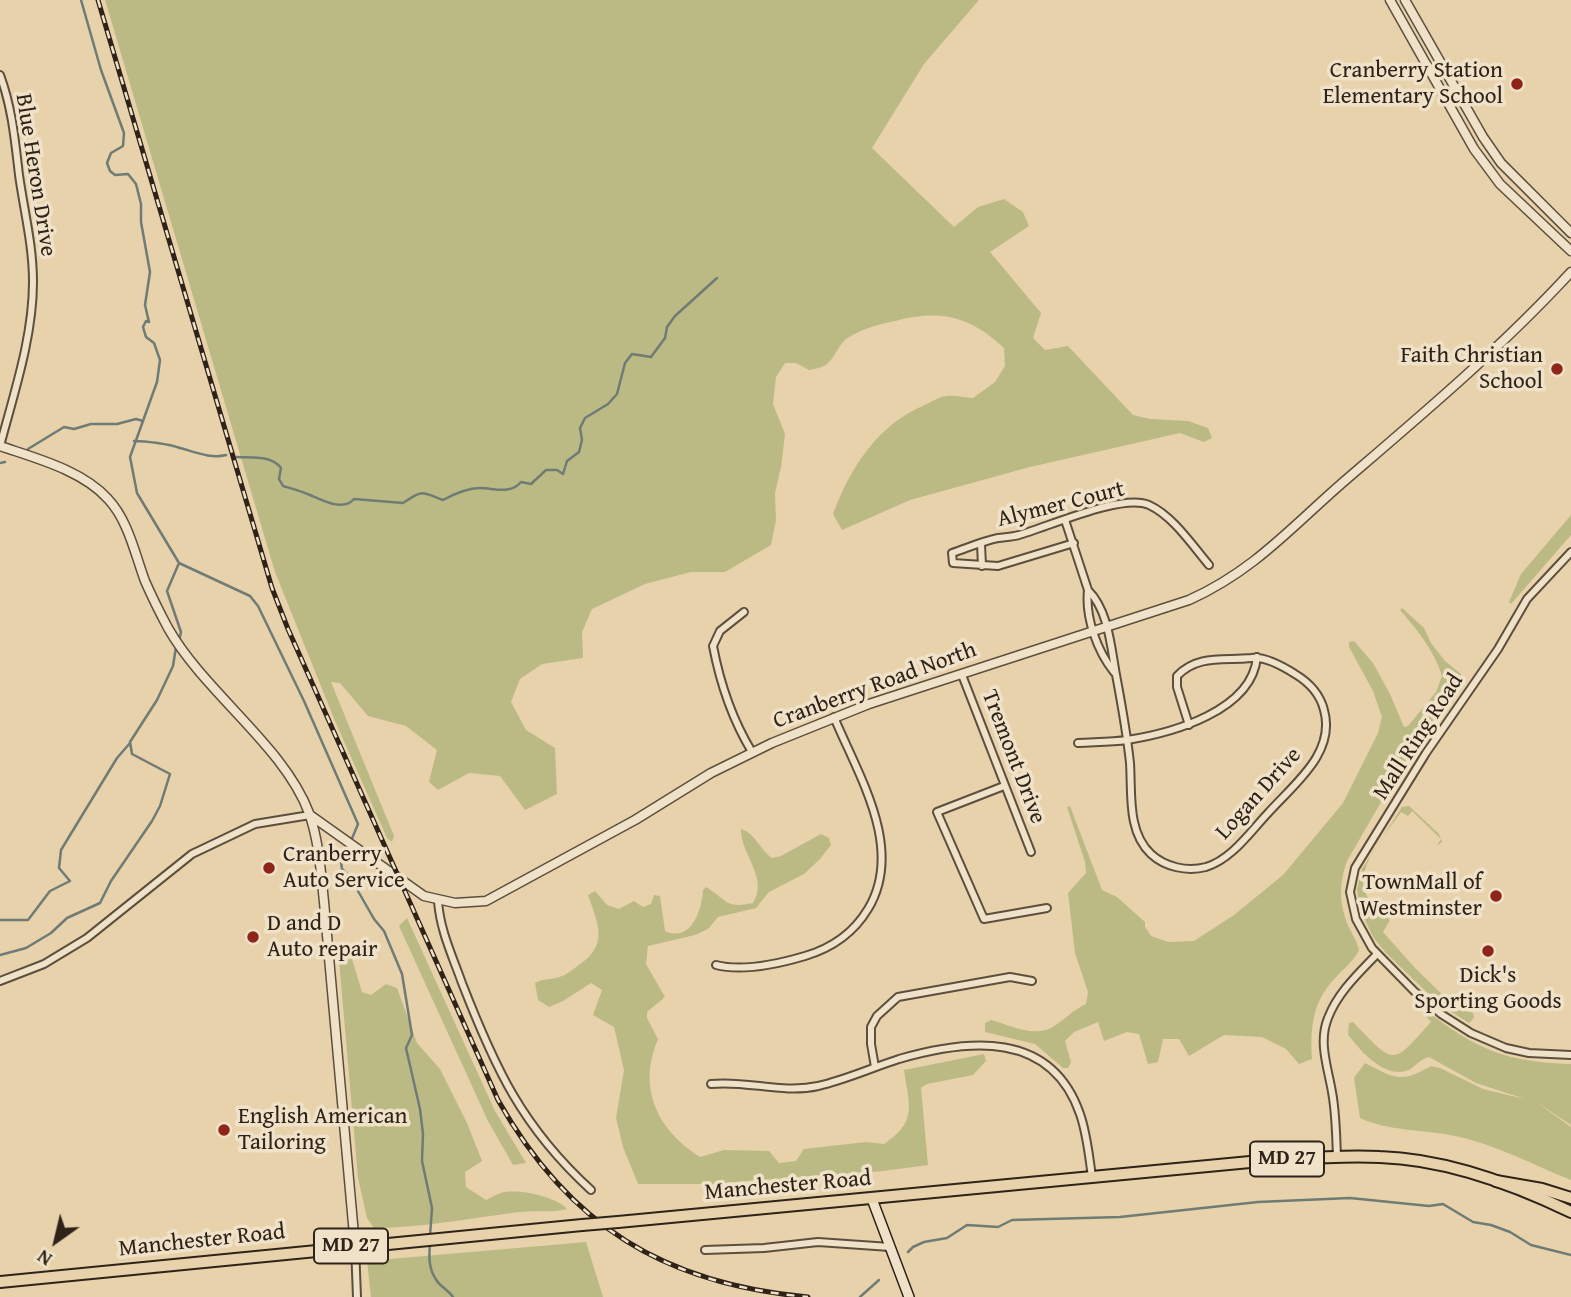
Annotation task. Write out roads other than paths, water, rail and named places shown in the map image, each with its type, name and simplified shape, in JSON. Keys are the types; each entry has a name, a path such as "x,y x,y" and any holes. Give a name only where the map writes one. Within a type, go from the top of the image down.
{"main road":[{"name":"Manchester Road","path":"0,1282 355,1246 1337,1156 1417,1161 1496,1181 1571,1212"},
{"path":"1496,1181 1542,1189 1571,1198"},
{"path":"872,1199 909,1297"}],"street":[{"path":"1390,0 1474,149 1500,184 1571,251"},
{"path":"1405,0 1501,163 1571,233"},
{"name":"Blue Heron Drive","path":"0,75 11,115 22,194 30,229 33,283 24,350 0,446"},
{"name":"Cranberry Road North","path":"438,901 486,901 752,752 834,717 1189,600 1232,578 1272,548 1492,350 1571,272"},
{"path":"0,446 69,473 94,486 108,499 125,528 146,583 169,629 211,687 274,756 310,815 324,902 355,1246 357,1297"},
{"name":"Alymer Court","path":"1074,544 998,566 953,563 952,553 1116,505 1133,503 1150,505 1179,530 1209,565"},
{"name":"Logan Drive","path":"1065,520 1088,590 1087,603 1094,631 1104,657 1116,674"},
{"name":"Alymer Court","path":"981,544 982,566"},
{"name":"Mall Ring Road","path":"1571,552 1527,599 1505,639 1426,753 1355,867 1350,886 1352,909 1363,933 1377,954 1427,1003 1471,1033 1494,1044 1518,1051 1571,1055"},
{"name":"Logan Drive","path":"1088,590 1095,597 1113,649 1128,740 1133,812 1142,844 1157,859 1180,868 1198,869 1219,862 1240,843 1309,768 1319,754 1327,734 1323,706 1313,688 1287,669 1257,657 1205,660 1188,667 1175,679 1189,724"},
{"path":"744,612 720,631 713,646 732,714 752,752"},
{"path":"1078,743 1128,740 1189,724 1211,715 1232,699 1253,674 1257,657"},
{"name":"Tremont Drive","path":"962,675 1031,852"},
{"path":"716,965 737,969 796,959 824,950 846,936 871,904 882,874 881,841 866,793 834,717"},
{"path":"1004,786 937,812 984,919 1047,908"},
{"path":"0,981 44,964 87,938 192,853 255,824 310,815 356,846 412,890 438,901 439,923 469,1002 517,1105 548,1147 591,1190"},
{"path":"1337,1156 1335,1111 1324,1052 1326,1020 1346,987 1377,954"},
{"path":"875,1067 871,1044 872,1027 877,1016 898,997 1010,976 1032,981"},
{"path":"711,1084 737,1082 773,1088 806,1088 842,1080 903,1058 967,1046 1008,1046 1030,1055 1062,1081 1070,1093 1084,1129 1092,1177"},
{"path":"705,1250 764,1248 818,1242 890,1247"}],"waterway":[{"path":"81,0 101,70 124,133 123,146 111,153 107,163 115,175 128,174 136,184 141,204 141,222 150,272 145,305 149,322 146,321 143,327 146,337 154,343 160,360 157,382 130,457 137,493 179,563 250,596 258,606 304,701 358,824 351,841"},
{"path":"237,457 272,461 281,468 279,479 283,486 337,505 349,503 354,499 403,503 423,493 443,500 470,489 507,490 521,482 531,484 546,470 557,470 563,474 567,461 579,452 582,440 580,428 585,418 608,404 617,394 625,363 632,354 651,357 665,338 667,327 675,316 717,278"},
{"path":"28,449 64,427 74,429 91,424 117,424 136,419 143,421"},
{"path":"134,441 164,444 209,456 226,455"},
{"path":"0,463 5,462"},
{"path":"179,563 167,591 181,632 179,641"},
{"path":"0,955 26,948 51,933 67,918 100,903 111,881 152,821 160,806 170,774 132,754 130,742 157,700 173,666 176,647"},
{"path":"0,920 28,920 50,891 70,881 59,868 61,850 117,758 130,743"},
{"path":"349,847 341,862 342,869 350,877 384,931 402,974 412,1035 406,1048 420,1109 422,1161 432,1208 430,1236"},
{"path":"908,1252 924,1242 947,1238 967,1225 998,1227 1012,1220 1120,1217 1258,1202 1350,1198 1429,1206 1443,1204 1473,1222 1510,1232 1531,1245 1571,1255"},
{"path":"430,1242 432,1272 453,1297"},
{"path":"860,1297 879,1280"}],"railway":[{"path":"98,0 272,588 498,1100 526,1144 556,1182 590,1214 626,1241 666,1262 709,1278 757,1290 808,1297"}],"place":[{"name":"Cranberry Station Elementary School","path":"1517,84"},
{"name":"Faith Christian School","path":"1557,369"},
{"name":"Cranberry Auto Service","path":"269,868"},
{"name":"TownMall of Westminster","path":"1496,896"},
{"name":"D and D Auto repair","path":"253,937"},
{"name":"Dick's Sporting Goods","path":"1488,951"},
{"name":"English American Tailoring","path":"224,1130"}]}
